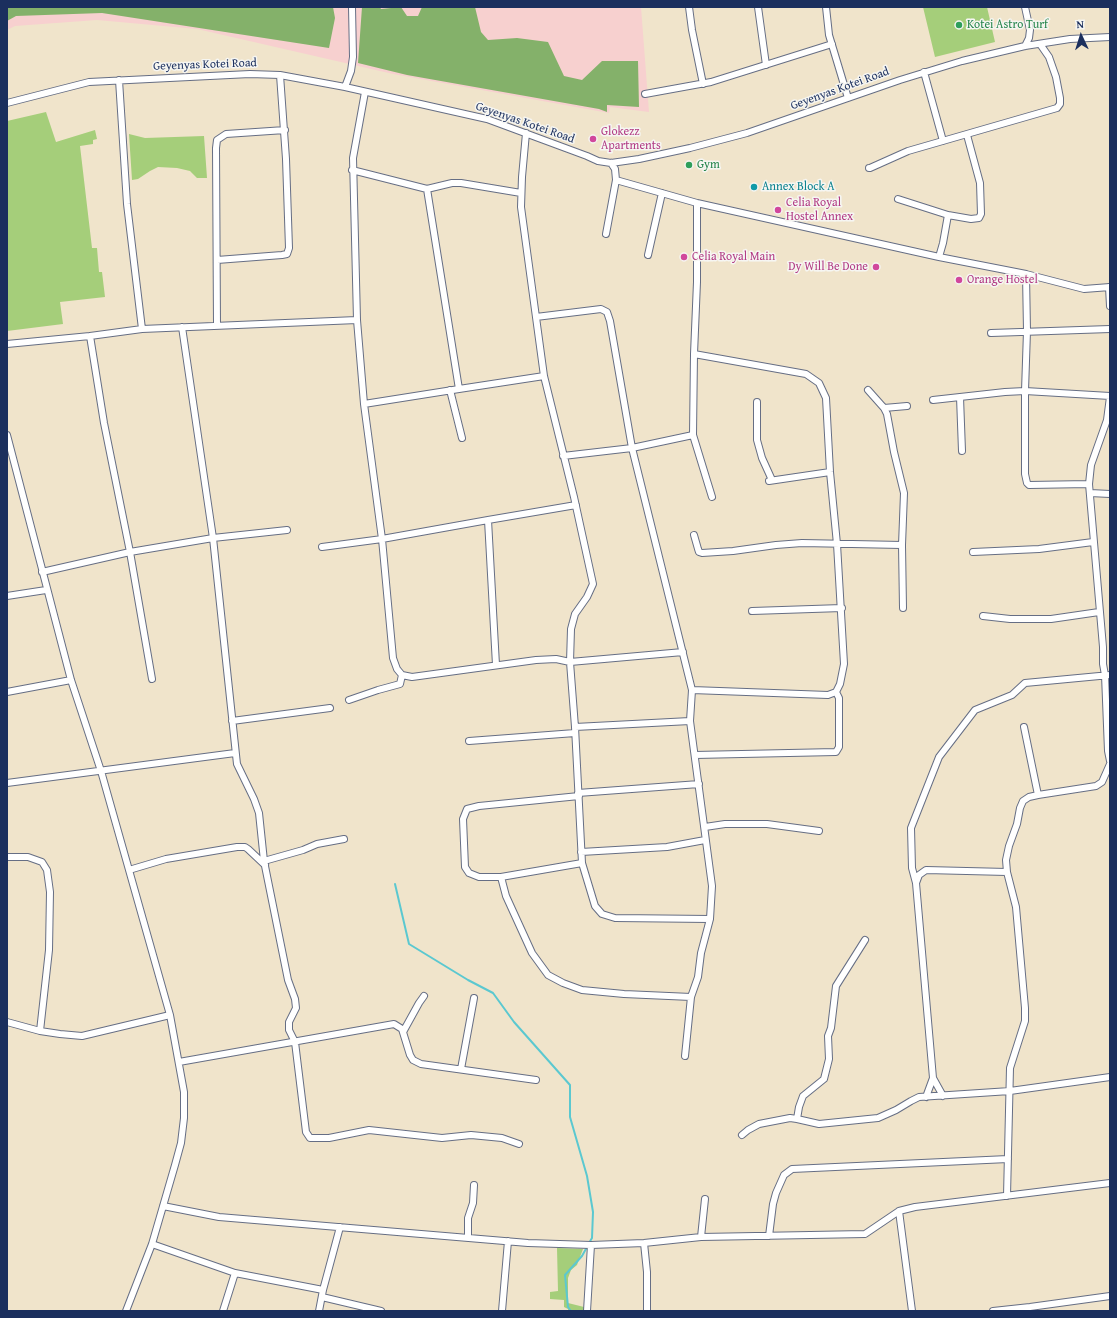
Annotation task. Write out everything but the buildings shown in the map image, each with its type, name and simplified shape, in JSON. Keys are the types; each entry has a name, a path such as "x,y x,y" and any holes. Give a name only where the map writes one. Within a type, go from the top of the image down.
{"street":[{"path":"345,87 353,57 352,7"},
{"path":"689,7 703,84"},
{"path":"758,7 766,65"},
{"path":"826,7 832,44 848,98"},
{"path":"1025,7 1030,30 1030,38 1025,46"},
{"name":"Geyenyas Kotei Road","path":"7,103 90,82 250,74 280,75 345,87 487,119 598,161 610,163 683,150 747,133 924,72 962,61 1025,46 1070,39 1110,37"},
{"path":"646,94 703,84 832,44"},
{"path":"869,168 908,151 1057,108 1060,104 1060,98 1056,77 1049,57 1040,44"},
{"path":"924,72 943,141"},
{"path":"216,260 282,256 287,254 289,248 285,130 280,75"},
{"path":"119,80 127,204 142,329"},
{"path":"366,92 355,144 352,170 357,320 364,404 382,539 393,658 397,669 402,675 412,677 496,664 556,658 570,662 683,652"},
{"path":"216,326 216,148 218,140 226,134 285,130"},
{"path":"526,133 521,207 544,376 576,505 593,584 587,597 575,614 571,630 570,662 582,863 595,906 602,914 615,918 710,919"},
{"path":"898,199 948,215 976,219 979,218 981,214 980,182 967,135"},
{"path":"606,234 616,180 615,169 610,163"},
{"path":"352,170 427,189 452,183 461,183 521,193"},
{"path":"616,180 697,204 939,257 1026,274 1084,289 1109,287 1110,306"},
{"path":"427,189 459,388"},
{"path":"648,256 662,193"},
{"path":"697,204 698,282 694,354 693,435 712,496"},
{"path":"939,257 948,215"},
{"path":"1026,274 1027,331 1025,474 1027,483 1028,485 1089,484"},
{"path":"536,317 601,309 607,312 610,321 632,448 692,690 690,721 712,886 710,919 701,953 698,977 691,997 685,1056"},
{"path":"7,344 90,336 142,329 357,320"},
{"path":"182,327 213,538 235,753 237,764 259,812 265,863 288,980 295,999 296,1008 288,1022 289,1030 295,1042 306,1132 310,1138 330,1138 369,1130 442,1138 471,1135 502,1138 519,1144"},
{"path":"991,333 1110,329"},
{"path":"90,336 104,422 130,552 152,679"},
{"path":"692,690 828,695 836,692 840,684 844,664 842,608 830,472 826,398 819,383 806,374 694,354"},
{"path":"364,404 459,388 544,376"},
{"path":"450,390 462,438"},
{"path":"868,390 884,408 889,418 894,452 904,493 902,545 903,608"},
{"path":"933,400 1025,391 1110,397 1109,420 1091,465 1089,484 1103,647 1103,664 1108,675 1110,762 1102,782 1096,786 1038,795 1029,797 1023,801 1009,846 1006,860 1007,872 1016,907 1025,1021 1010,1068 1007,1196"},
{"path":"960,397 962,451"},
{"path":"757,402 757,440 770,480 830,472"},
{"path":"884,408 907,406"},
{"path":"7,435 46,590 71,680 101,771 170,1015 184,1092 184,1118 181,1143 152,1244 126,1311"},
{"path":"563,456 632,448 693,435"},
{"path":"1090,493 1110,494"},
{"path":"322,547 382,539 576,505"},
{"path":"488,520 496,664"},
{"path":"42,572 130,552 213,538 287,530"},
{"path":"694,535 698,549 702,553 733,551 776,544 802,542 902,545"},
{"path":"973,552 1039,549 1093,542"},
{"path":"7,596 46,590"},
{"path":"752,611 842,608"},
{"path":"983,616 1010,619 1052,619 1099,612"},
{"path":"349,700 400,684 402,675"},
{"path":"943,1096 933,1078 916,883 912,868 911,828 939,757 975,710 1012,695 1025,683 1108,675"},
{"path":"7,692 71,680"},
{"path":"695,756 836,752 838,747 839,698 836,692"},
{"path":"232,721 330,708"},
{"path":"469,741 575,730 690,721"},
{"path":"1024,727 1038,795"},
{"path":"7,783 235,753"},
{"path":"582,863 501,877 479,877 469,873 465,867 463,819 467,810 479,806 578,794 699,784"},
{"path":"705,827 725,824 767,824 819,831"},
{"path":"265,863 317,844 344,839"},
{"path":"581,852 667,847 705,840"},
{"path":"129,870 166,859 237,847 248,848 265,863"},
{"path":"7,857 28,857 42,862 47,870 50,892 49,950 40,1031"},
{"path":"916,883 919,875 926,870 1007,872"},
{"path":"501,877 506,896 532,953 548,975 563,983 582,990 624,994 691,997"},
{"path":"797,1119 798,1107 803,1096 824,1079 829,1059 828,1036 831,1028 836,986 865,940"},
{"path":"403,1032 424,996"},
{"path":"461,1069 474,998"},
{"path":"7,1022 40,1031 82,1036 170,1015"},
{"path":"179,1062 394,1024 403,1032 413,1060 420,1064 536,1080"},
{"path":"742,1135 759,1124 790,1118 819,1124 878,1118 896,1110 911,1100 926,1097 1010,1091 1110,1077"},
{"path":"926,1097 933,1078"},
{"path":"769,1236 776,1193 784,1175 792,1169 1008,1159"},
{"path":"163,1206 219,1218 508,1241 591,1245 644,1243 701,1237 865,1234 899,1211 915,1207 1110,1183"},
{"path":"468,1238 468,1218 473,1203 474,1185"},
{"path":"701,1237 705,1199"},
{"path":"899,1211 912,1311"},
{"path":"319,1311 322,1294 340,1227"},
{"path":"502,1311 508,1241"},
{"path":"644,1243 646,1311"},
{"path":"152,1244 235,1273 322,1294 381,1311"},
{"path":"587,1311 591,1245"},
{"path":"223,1311 235,1273"},
{"path":"993,1311 1031,1309 1110,1296"}],"shaded area":[{"path":"7,7 641,7 649,112 610,107 609,113 393,74 197,29 97,20 15,26 7,30"}],"green space":[{"path":"7,7 333,7 335,18 329,48 102,13 16,16 7,21"},
{"path":"362,7 380,7 381,9 401,7 407,16 418,16 422,7 475,7 481,32 488,40 517,38 548,42 564,76 582,80 602,61 638,61 639,107 607,105 607,112 599,109 407,75 358,63"},
{"name":"Kotei Astro Turf","path":"923,7 987,7 995,42 935,57"},
{"path":"46,112 56,142 95,130 97,139 93,140 93,144 80,146 92,248 97,248 99,272 102,272 105,297 60,302 63,324 7,331 7,121"},
{"path":"129,134 145,138 204,136 207,178 197,178 190,171 177,168 158,167 138,179 132,180"},
{"path":"557,1248 583,1249 577,1265 571,1270 568,1278 568,1303 584,1307 584,1311 568,1311 568,1309 564,1307 564,1300 550,1299 550,1292 558,1291"}],"waterway":[{"path":"395,884 409,944 468,980 493,993 514,1022 570,1085 570,1117 587,1176 593,1212 592,1238 589,1243"},
{"path":"571,1311 568,1307 565,1275 582,1256 587,1247"}],"place":[{"name":"Kotei Astro Turf","path":"959,25"},
{"name":"Glokezz Apartments","path":"593,139"},
{"name":"Gym","path":"689,165"},
{"name":"Annex Block A","path":"754,187"},
{"name":"Celia Royal Hostel Annex","path":"778,210"},
{"name":"Celia Royal Main","path":"684,257"},
{"name":"Dy Will Be Done","path":"876,267"},
{"name":"Orange Hostel","path":"959,280"}]}
